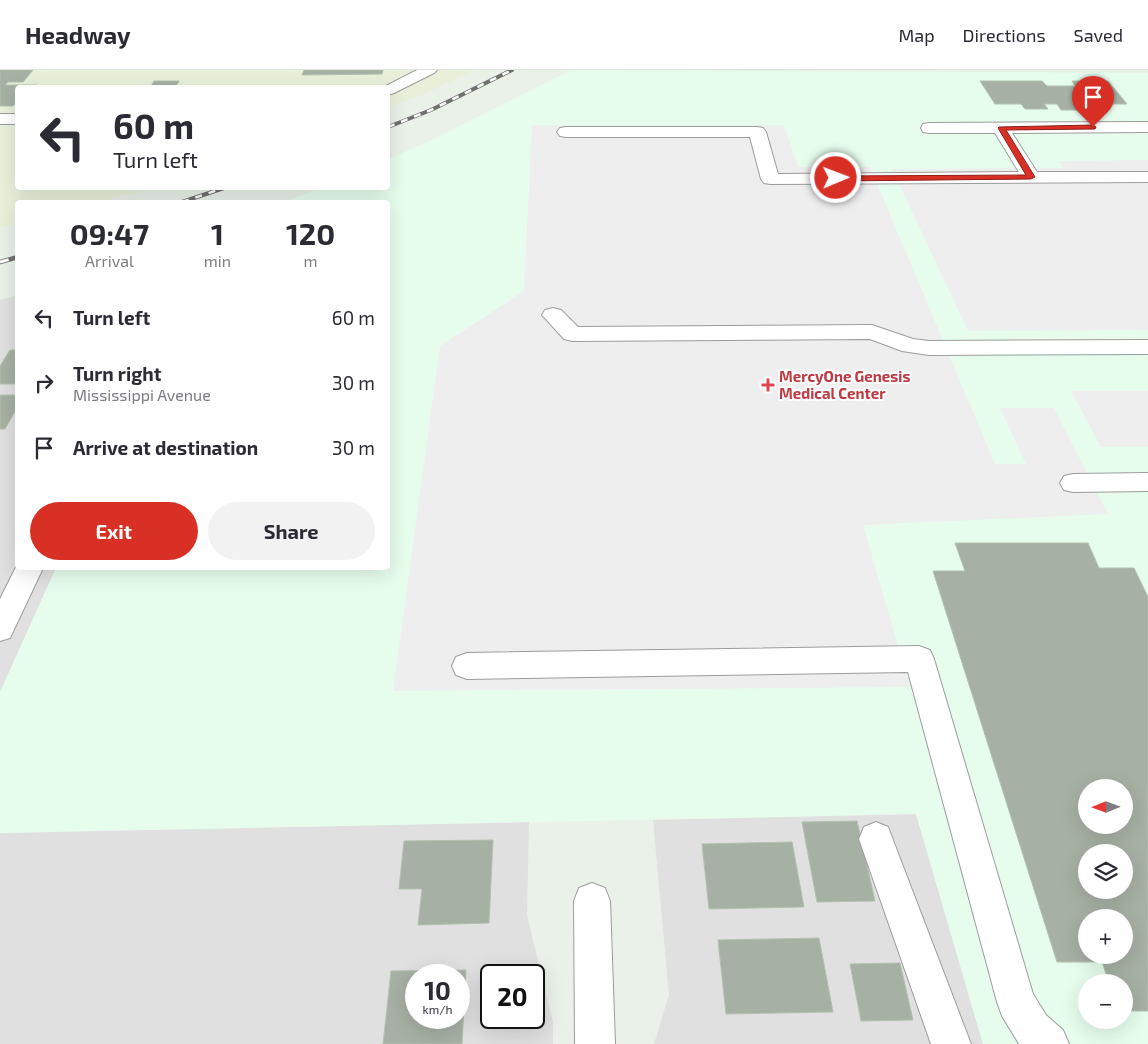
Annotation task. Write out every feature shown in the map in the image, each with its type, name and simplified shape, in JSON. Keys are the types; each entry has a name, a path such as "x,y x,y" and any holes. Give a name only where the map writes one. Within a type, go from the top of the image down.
{"street":[{"path":"390,89 429,70"},
{"path":"929,128 1148,127"},
{"path":"1001,128 1031,177"},
{"path":"566,132 757,132 770,179 1148,177"},
{"path":"553,315 572,334 872,332 910,346 929,348 1148,347"},
{"path":"1073,483 1148,482"},
{"path":"0,629 27,570"},
{"path":"467,666 919,659 1016,1002 1032,1029 1049,1044"},
{"path":"876,839 951,1044"},
{"path":"592,901 595,1044"}],"shaded area":[{"path":"0,70 474,70 425,94 390,106 390,85 15,85 15,190 146,190 105,200 15,200 15,224 0,228"},
{"name":"MercyOne Genesis Medical Center","path":"571,70 1148,73 1148,1044 983,1044 916,814 0,833 0,692 55,570 390,570 390,200 290,200 315,190 390,190 390,158 430,141"},
{"path":"532,125 784,125 798,167 870,167 995,464 1026,464 1000,408 1054,408 1108,514 863,525 910,687 393,691 440,346 524,291"},
{"path":"1148,160 1148,330 968,331 892,169 1063,168 1059,161"},
{"path":"15,296 15,570 55,570 0,692 0,300"},
{"path":"1071,391 1148,391 1148,447 1101,447"},
{"path":"916,814 983,1044 654,1044 669,995 653,820"},
{"path":"529,822 527,915 539,964 480,964 480,1029 545,1029 545,989 553,1022 553,1044 0,1044 0,833"}],"building":[{"path":"0,70 33,70 23,82 8,82 5,85 15,85 15,104 13,106 0,106"},
{"path":"304,70 383,70 382,74 302,75"},
{"path":"154,81 179,81 177,85 152,85"},
{"path":"980,81 1042,81 1047,86 1075,86 1072,81 1108,81 1127,104 1096,104 1104,114 1089,115 1085,110 1061,110 1057,104 1044,104 1048,109 1025,109 1021,104 995,104"},
{"path":"10,350 15,350 15,384 0,384 0,366"},
{"path":"0,395 15,395 15,411 5,429 0,429"},
{"path":"955,543 1088,543 1099,568 1134,568 1148,597 1148,1011 1133,1011 1133,974 1106,974 1103,964 1133,964 1133,909 1078,909 1078,962 1057,962 933,571 965,571"},
{"path":"857,821 875,901 817,902 802,822"},
{"path":"493,840 489,923 418,925 422,889 399,889 404,841"},
{"path":"792,842 804,907 709,909 702,844"},
{"path":"819,938 833,1012 726,1014 718,940"},
{"path":"900,963 913,1020 861,1021 850,964"},
{"path":"391,971 405,971 405,1029 463,1029 462,1044 383,1044"}],"railway":[{"path":"390,126 431,110 512,70"},
{"path":"188,200 218,190"},
{"path":"0,262 15,258"}],"place":[{"name":"MercyOne Genesis Medical Center","path":"768,385"}],"route":[{"path":"836,178 1031,177 1001,128 1093,127"}]}
